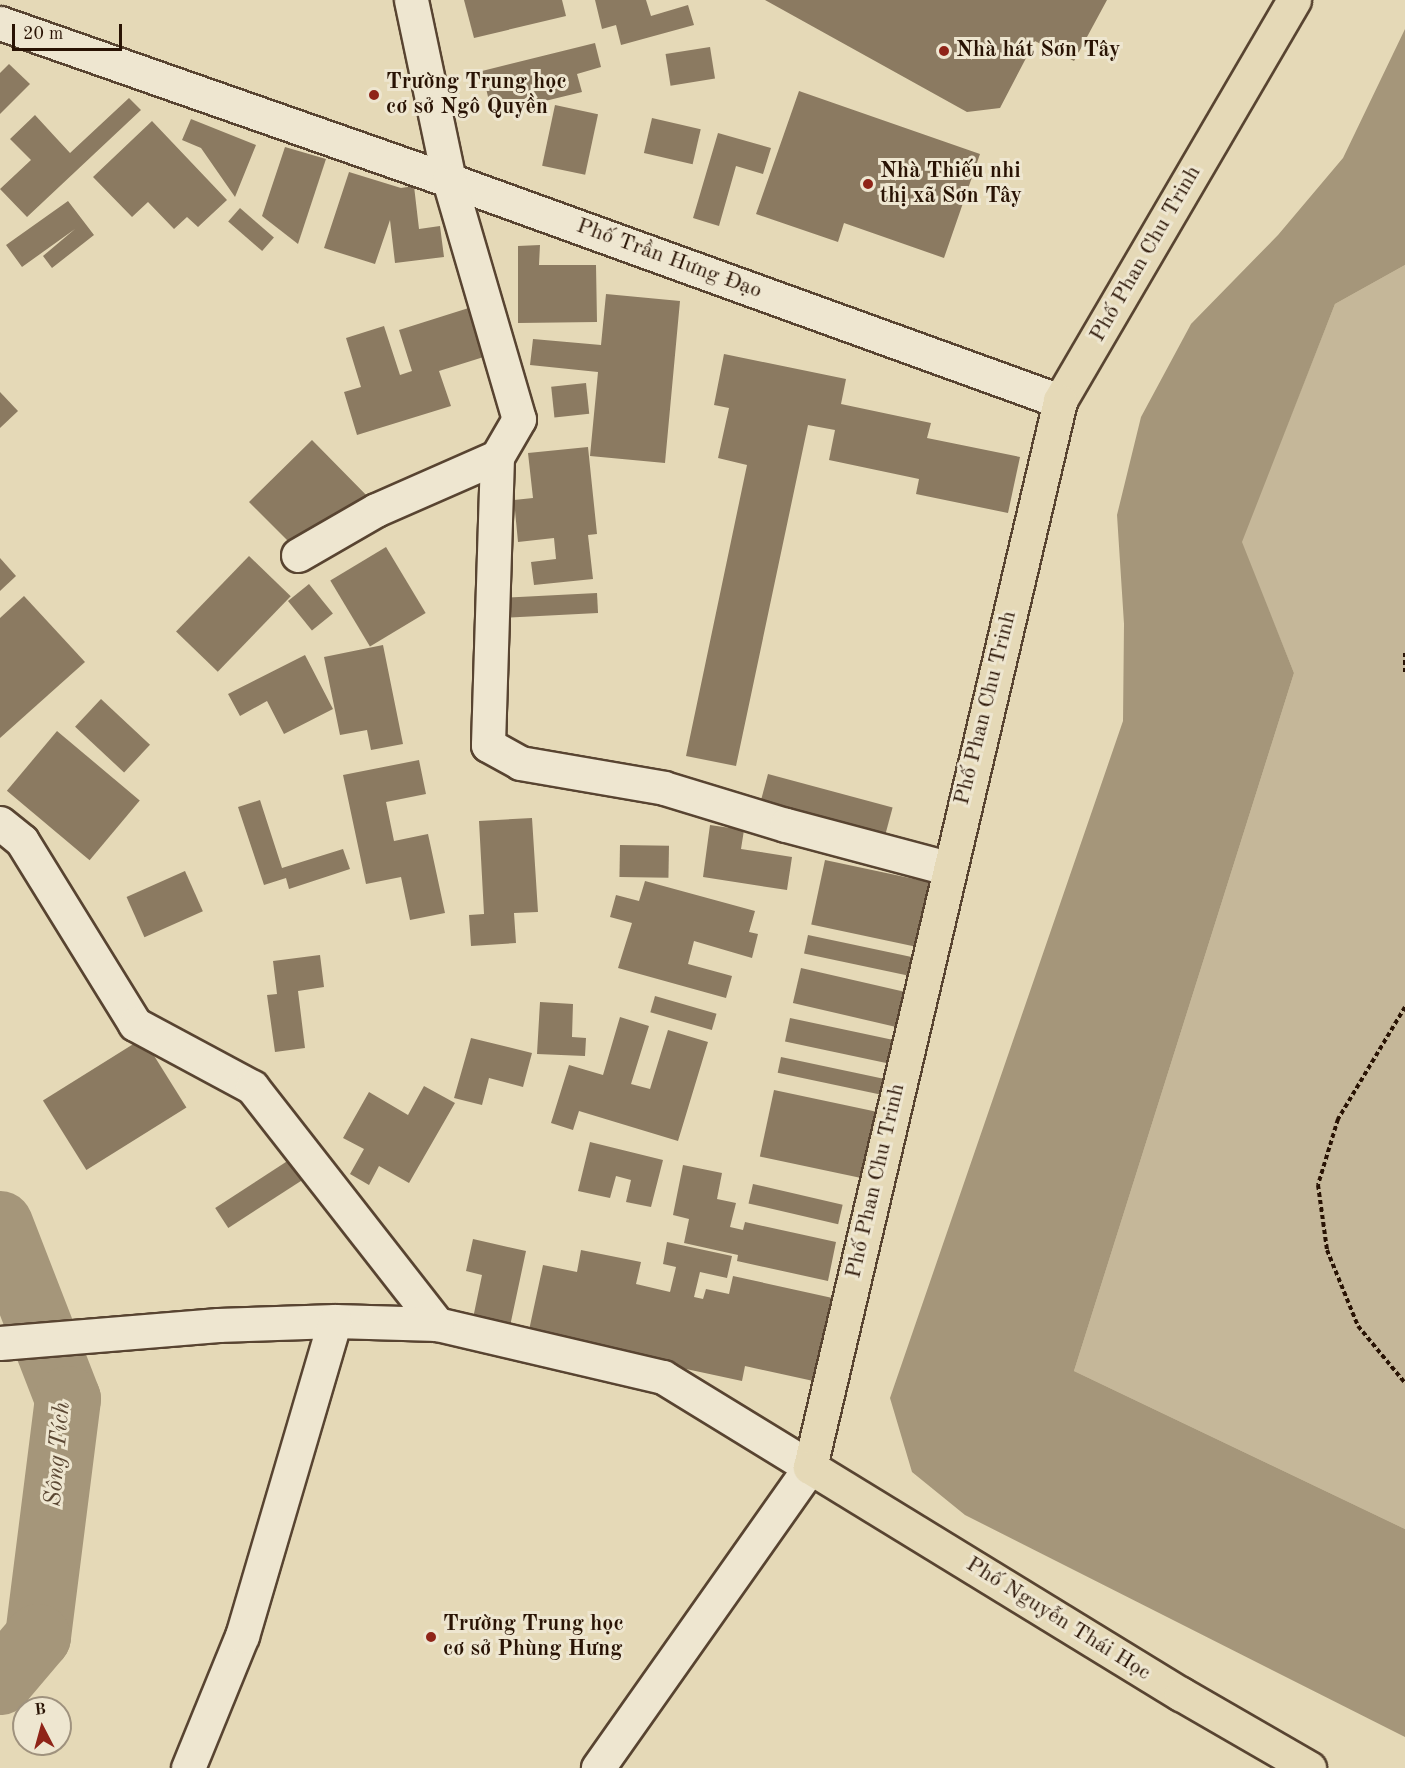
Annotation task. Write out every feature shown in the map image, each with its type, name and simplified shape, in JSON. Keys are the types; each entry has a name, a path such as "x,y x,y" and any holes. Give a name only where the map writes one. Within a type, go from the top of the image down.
{"main road":[{"name":"Phố Phan Chu Trinh","path":"810,1467 948,868 1060,401 1294,0"},
{"name":"Phố Nguyễn Thái Học","path":"810,1467 1181,1694 1309,1768"}],"street":[{"path":"411,0 449,180 519,419 497,457 488,745 520,763 664,788 786,825 948,868"},
{"name":"Phố Trần Hưng Đạo","path":"0,23 449,180 1060,401"},
{"path":"298,555 376,510 497,457"},
{"path":"0,823 22,841 135,1024 252,1087 437,1324"},
{"path":"188,1768 242,1635 335,1321"},
{"path":"0,1342 218,1325 335,1321 437,1324 663,1377 810,1467 598,1768"}],"path":[{"path":"1405,653 1405,675"},
{"path":"1405,1007 1338,1119 1318,1185 1327,1250 1358,1326 1405,1383"}],"shaded area":[{"path":"1405,29 1405,265 1335,304 1242,542 1294,673 1074,1371 1405,1529 1405,1737 965,1515 912,1472 890,1398 1123,721 1124,624 1117,515 1141,417 1191,324 1278,235 1343,158"},
{"path":"1405,265 1405,1529 1074,1371 1294,673 1241,542 1335,304"}],"building":[{"path":"464,0 562,0 566,16 474,38"},
{"path":"595,0 646,0 651,16 688,5 694,25 621,45 616,25 602,29"},
{"name":"Nhà hát Sơn Tây","path":"765,0 1107,0 1074,61 1035,41 1000,108 967,112"},
{"path":"595,43 601,67 577,74 582,92 492,114 482,71"},
{"path":"710,47 715,79 671,86 666,54"},
{"path":"9,64 30,84 0,114 0,73"},
{"name":"Nhà Thiếu nhi thị xã Sơn Tây","path":"799,91 980,154 944,258 844,223 838,242 756,214"},
{"path":"129,98 141,110 27,217 0,189 31,160 10,139 35,115 70,153"},
{"path":"555,105 598,114 585,175 542,166"},
{"path":"652,118 701,129 693,164 644,153"},
{"path":"191,119 256,145 235,197 201,148 182,140"},
{"path":"152,121 227,200 198,227 187,217 174,229 148,202 132,217 93,177"},
{"path":"718,133 771,148 763,174 736,166 719,226 693,218"},
{"path":"285,147 326,159 298,244 262,216"},
{"path":"349,172 401,188 414,186 419,229 440,226 444,257 395,263 390,220 375,264 324,248"},
{"path":"68,201 94,235 52,268 43,256 75,229 22,267 6,245"},
{"path":"240,208 274,238 262,251 228,222"},
{"path":"540,245 539,265 596,265 597,322 518,323 518,246"},
{"path":"606,294 680,301 665,463 590,456 598,372 530,365 533,339 601,345"},
{"path":"475,306 490,355 439,371 451,406 357,435 344,392 361,387 346,338 384,326 400,375 412,371 399,330"},
{"path":"724,354 846,379 841,404 931,423 927,438 1020,457 1008,513 916,494 919,479 829,460 835,430 808,425 736,766 686,756 747,465 718,458 729,408 714,405"},
{"path":"586,383 589,414 554,417 551,387"},
{"path":"0,392 18,411 0,428"},
{"path":"312,440 376,505 312,541 303,532 291,544 249,502"},
{"path":"588,447 597,534 588,535 593,579 534,585 531,562 556,559 554,538 518,542 514,500 533,498 528,453"},
{"path":"386,547 426,613 370,646 330,580"},
{"path":"249,556 291,596 218,672 176,632"},
{"path":"0,558 16,576 0,591"},
{"path":"309,584 333,614 312,631 288,601"},
{"path":"597,593 598,613 510,618 509,598"},
{"path":"24,596 85,662 0,738 0,618"},
{"path":"383,645 403,744 371,750 367,730 340,735 324,657"},
{"path":"305,655 333,709 284,734 267,701 240,716 228,694"},
{"path":"101,699 150,745 124,772 75,727"},
{"path":"57,731 140,800 90,860 7,791"},
{"path":"419,760 426,794 386,802 394,841 428,834 445,913 410,920 401,877 366,884 343,775"},
{"path":"768,774 893,807 883,845 758,812"},
{"path":"260,800 282,868 343,849 350,869 289,889 286,878 264,885 238,807"},
{"path":"532,818 538,912 514,913 516,943 471,946 469,915 484,914 479,821"},
{"path":"710,825 744,830 741,849 792,857 787,890 703,877"},
{"path":"620,845 669,846 668,878 619,877"},
{"path":"825,860 930,882 916,947 811,925"},
{"path":"185,871 203,911 144,937 127,897"},
{"path":"645,881 755,911 749,932 758,934 752,958 694,941 688,964 732,976 726,998 618,968 632,923 610,917 616,895 639,901"},
{"path":"808,935 912,957 908,976 804,954"},
{"path":"320,955 324,987 298,991 305,1048 275,1052 267,995 277,994 273,961"},
{"path":"801,968 904,992 896,1027 793,1003"},
{"path":"655,996 717,1014 712,1030 650,1012"},
{"path":"540,1002 573,1004 572,1037 586,1038 585,1056 537,1054"},
{"path":"620,1017 649,1026 631,1084 650,1089 668,1030 708,1042 678,1141 579,1111 573,1130 551,1123 569,1065 603,1075"},
{"path":"790,1018 895,1040 890,1064 785,1041"},
{"path":"143,1038 186,1108 86,1170 43,1101"},
{"path":"471,1038 532,1053 523,1087 489,1078 482,1105 454,1098"},
{"path":"781,1057 885,1079 881,1095 778,1073"},
{"path":"424,1086 455,1103 409,1183 379,1166 369,1185 350,1174 364,1149 343,1138 369,1092 408,1115"},
{"path":"774,1090 878,1112 864,1179 760,1157"},
{"path":"590,1142 663,1160 651,1207 626,1202 631,1180 616,1176 610,1198 578,1191"},
{"path":"289,1160 302,1180 228,1228 215,1208"},
{"path":"683,1165 722,1173 717,1199 736,1203 730,1227 743,1230 745,1222 836,1242 828,1281 737,1261 738,1255 684,1243 689,1219 673,1215"},
{"path":"753,1184 843,1205 838,1224 749,1203"},
{"path":"473,1239 526,1251 509,1331 472,1323 482,1275 466,1271"},
{"path":"667,1242 732,1256 727,1278 700,1272 694,1297 703,1299 706,1289 729,1294 733,1276 837,1299 818,1382 745,1366 742,1381 528,1335 543,1265 577,1272 581,1250 641,1262 636,1284 670,1292 676,1267 663,1264"}],"waterway":[{"name":"Sông Tích","path":"0,1224 68,1399 38,1637 0,1682"}],"place":[{"name":"Nhà hát Sơn Tây","path":"944,51"},
{"name":"Trường Trung học cơ sở Ngô Quyền","path":"374,95"},
{"name":"Nhà Thiếu nhi thị xã Sơn Tây","path":"868,184"},
{"name":"Trường Trung học cơ sở Phùng Hưng","path":"431,1637"}]}
